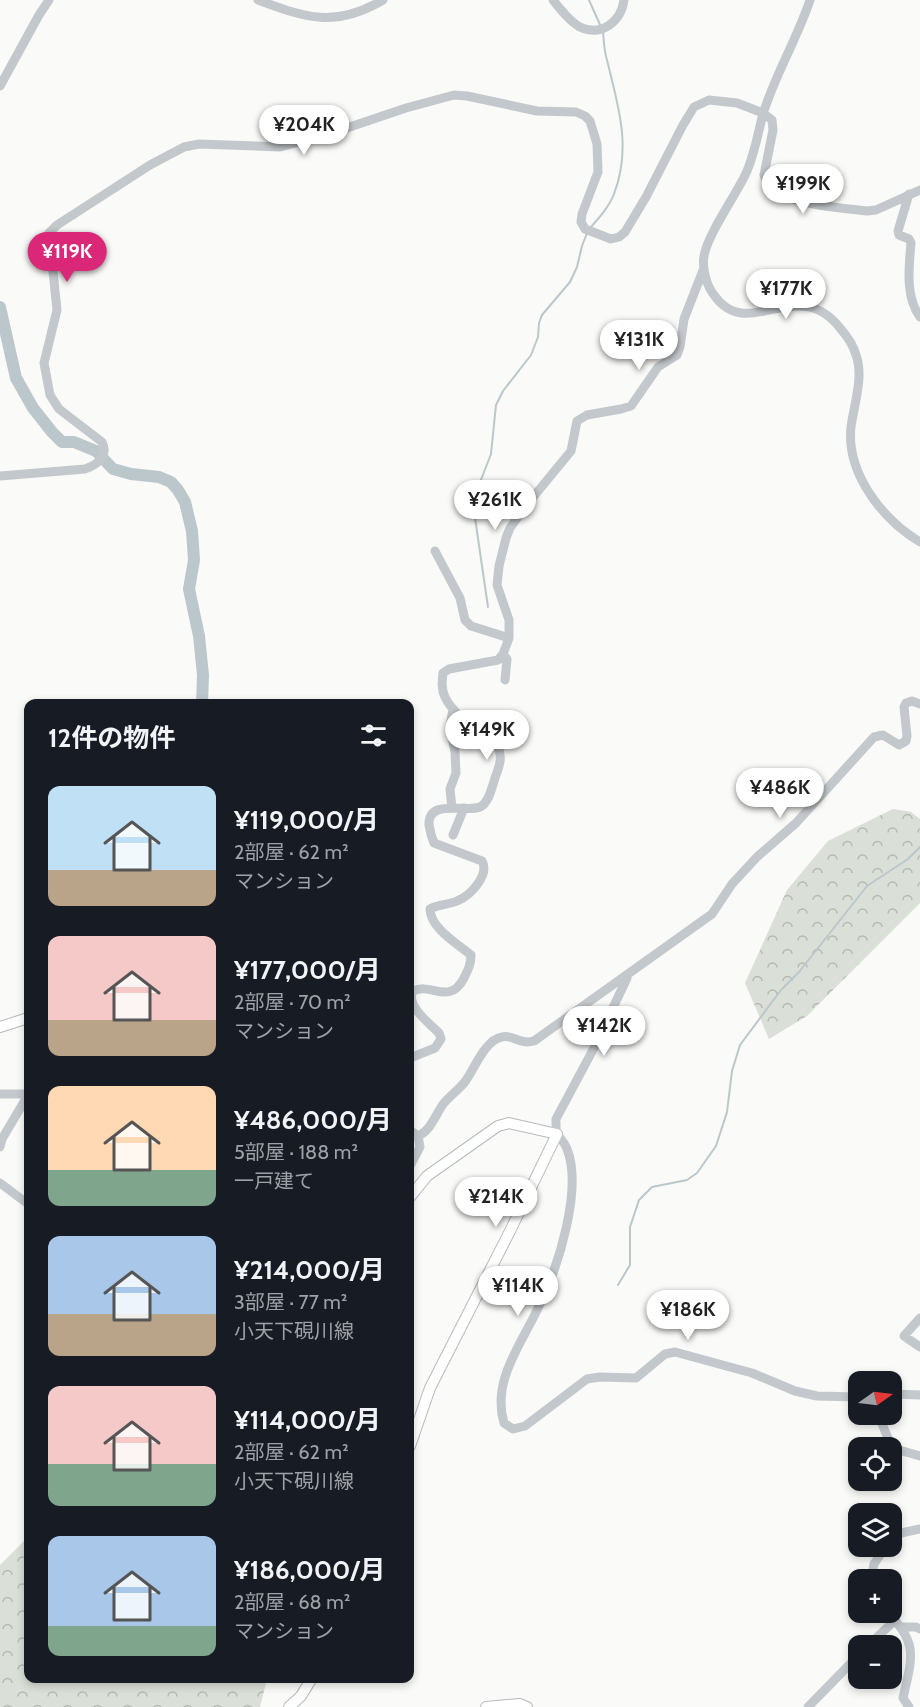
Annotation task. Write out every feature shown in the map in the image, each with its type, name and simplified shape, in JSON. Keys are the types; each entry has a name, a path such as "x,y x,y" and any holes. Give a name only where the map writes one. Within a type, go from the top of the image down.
{"main road":[{"path":"0,1027 24,1019"},
{"path":"414,1192 427,1176 498,1126 509,1124 556,1133 510,1231 430,1388 414,1434"},
{"path":"289,1707 301,1696 309,1683"},
{"path":"486,1707 520,1704 527,1707"}],"street":[{"path":"0,86 49,0"},
{"path":"258,0 294,14 335,18 353,14 382,0"},
{"path":"553,0 578,26 591,31 611,25 620,15 624,0"},
{"path":"810,0 764,113 752,158 709,242 704,256 704,268 714,295 724,305 735,311 750,314 763,313 790,305 802,305 824,312 841,329 854,348 860,369 851,430 856,469 886,514 902,530 920,542"},
{"path":"0,476 85,469 94,466 103,457 105,448 102,442 59,409 50,396 48,388 44,363 45,352 57,310 49,233 57,225 176,150 199,144 280,147 308,141 406,108 454,95 537,111 576,112 590,121 597,144 598,172 581,222 585,229 611,239 619,237 636,215 694,107 709,100 720,100 737,103 764,113 772,120 773,130 764,175 775,192 791,200 867,211 876,210 920,190"},
{"path":"909,194 898,231 899,235 909,239 911,243 909,275 914,309 920,317"},
{"path":"414,991 420,988 443,993 451,991 461,983 471,961 471,955 438,927 430,915 430,909 458,901 469,893 484,874 482,861 442,848 434,843 430,836 429,819 434,812 441,809 479,808 486,802 501,763 501,753 498,747 453,709 445,698 442,684 443,673 449,669 498,660 503,654 509,638 509,620 497,585 510,528 571,451 577,421 587,415 631,405 658,367 677,355 684,319 704,268"},
{"path":"435,551 460,598 465,620 471,626 509,638"},
{"path":"503,654 507,659 505,680"},
{"path":"414,1158 420,1147 414,1133 424,1134 445,1102 465,1082 478,1058 495,1040 502,1036 520,1042 534,1041 712,914 732,885 757,857 796,823 874,737 883,735 899,745 904,743 908,736 904,706 912,701 920,704"},
{"path":"452,808 450,789 456,773 450,727 453,709"},
{"path":"453,834 464,808"},
{"path":"628,976 595,1046 556,1119 556,1133 567,1150 572,1172 568,1224 541,1304 522,1338 504,1381 499,1399 504,1423 513,1429 525,1426 587,1379 636,1378 665,1354 675,1352 752,1373 795,1391 817,1396 848,1397"},
{"path":"414,1005 441,1039 435,1048 414,1056"},
{"path":"0,1094 24,1094"},
{"path":"0,1147 2,1139 24,1101"},
{"path":"0,1183 24,1201"},
{"path":"920,1318 904,1336 920,1347"},
{"path":"902,1394 920,1395"},
{"path":"883,1425 892,1448 920,1456"},
{"path":"902,1533 920,1528"},
{"path":"898,1623 920,1629"},
{"path":"882,1635 898,1623"},
{"path":"898,1623 912,1652 903,1698 909,1707"},
{"path":"808,1707 848,1666"}],"green space":[{"path":"893,809 911,812 920,819 920,903 807,1016 769,1039 745,983 787,890 828,841"},
{"path":"24,1541 24,1683 266,1683 260,1707 0,1707 0,1565"}],"waterway":[{"path":"589,0 601,27"},
{"path":"590,228 612,199 622,160 623,143 619,110 605,53 603,32"},
{"path":"488,607 474,511 477,490 491,454 496,405 503,391 531,355 538,337 542,315 570,282 587,233"},
{"path":"0,307 16,378 33,408 52,432 62,442 74,442 96,451 113,469 131,474 159,477 171,482 185,502 192,531 194,560 189,589 199,636 203,675 202,699"},
{"path":"618,1285 630,1265 630,1227 639,1200 652,1187 687,1180 697,1173 716,1146 727,1112 732,1071 740,1045 781,990 799,972 867,886 908,859 920,847"}]}
